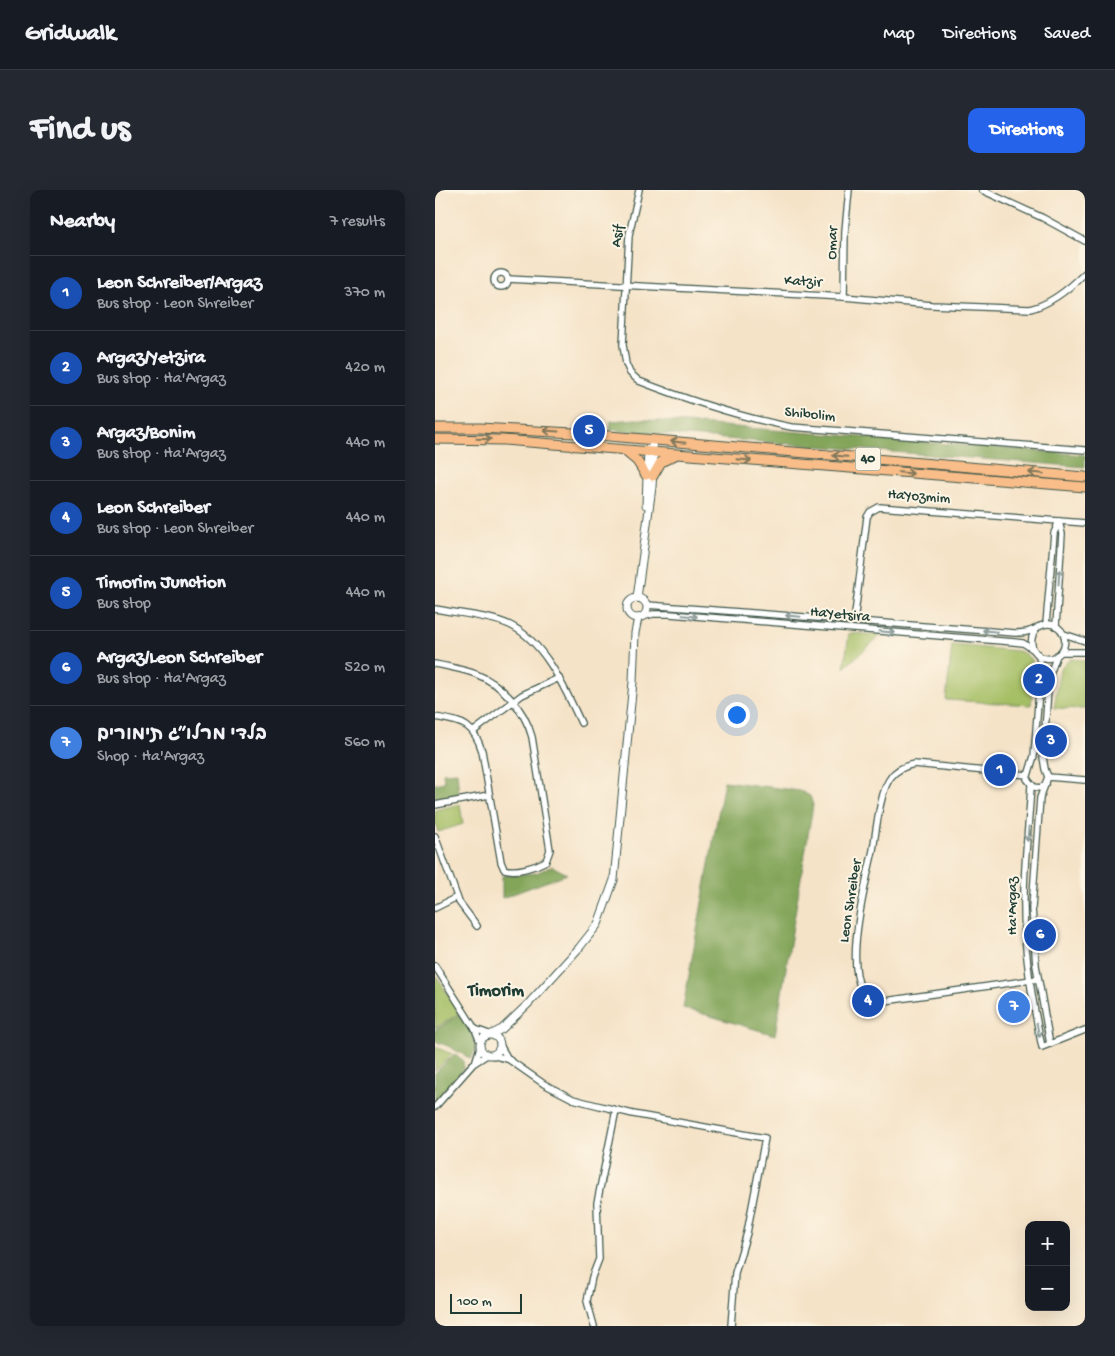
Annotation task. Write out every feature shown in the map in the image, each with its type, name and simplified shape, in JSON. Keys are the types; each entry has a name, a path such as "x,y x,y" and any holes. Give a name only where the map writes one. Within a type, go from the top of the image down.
{"highway":[{"name":"40","path":"435,428 526,429 1085,477"},
{"name":"40","path":"435,439 504,440 1085,487"},
{"path":"622,450 635,457 650,475 664,460 678,454"}],"street":[{"name":"Asif","path":"625,286 629,235 639,190"},
{"name":"Omar","path":"844,297 845,232 849,190"},
{"path":"982,190 1043,218 1085,241"},
{"name":"Katzir","path":"508,279 844,297 932,305 1030,309 1040,306 1053,298 1085,273"},
{"name":"Shibolim","path":"625,286 623,345 625,364 639,382 655,388 759,421 791,427 1085,450"},
{"path":"637,598 646,528 651,440"},
{"name":"HaYozmim","path":"853,629 867,517 870,512 879,507 1085,524"},
{"path":"1046,624 1054,533 1059,521"},
{"path":"1056,626 1063,534 1059,521"},
{"path":"637,598 643,599 647,605 647,612 637,617 628,612 627,606 631,600 637,598"},
{"name":"HaYetsira","path":"647,605 1015,633 1030,631 1037,627"},
{"path":"435,609 510,625 523,635 543,655 559,678 581,722"},
{"name":"HaYetsira","path":"637,617 653,614 670,614 1014,642 1023,643 1036,652"},
{"path":"473,1064 483,1037 506,1026 573,955 598,924 614,880 633,682 637,617"},
{"path":"1046,624 1056,626 1063,634 1065,644 1049,677 1043,757 1045,769 1049,777 1046,784 1037,788 1031,785 1029,773 1034,756 1040,677 1040,661 1032,646 1032,636 1037,627 1046,624"},
{"path":"1063,634 1085,641"},
{"path":"1036,652 1047,658 1059,653 1085,652"},
{"path":"435,664 465,670 482,676 498,686 527,721 532,737 550,850 546,861 530,868 504,869 501,862 482,750 474,731 460,722 435,717"},
{"path":"474,731 522,695 559,678"},
{"name":"Leon Shreiber","path":"1029,773 914,764 898,770 891,777 886,786 880,810 858,926 855,955 858,979 862,991 867,998 878,1002 1038,979"},
{"path":"1029,773 1039,767 1045,769"},
{"path":"1049,777 1085,780"},
{"name":"Ha'Argaz","path":"1046,784 1040,798 1033,890 1033,926 1038,979 1050,1044"},
{"name":"Ha'Argaz","path":"1031,785 1023,908 1029,980 1042,1047 1085,1030"},
{"path":"435,805 489,794"},
{"path":"435,836 457,897 464,910 477,926"},
{"path":"435,908 457,897"},
{"path":"435,966 475,1029 482,1051 489,1055 508,1059 544,1084 573,1099 616,1110 765,1138 747,1233 735,1273 731,1326"},
{"path":"435,1107 473,1064 497,1052 506,1026"},
{"path":"475,1029 498,1038 508,1059"},
{"path":"594,1326 587,1301 592,1277 599,1259 597,1203 616,1110"}],"green space":[{"path":"636,419 1085,455 1085,467 610,430 611,421"},
{"path":"849,633 881,635 844,668"},
{"path":"952,645 1018,651 1027,655 1031,660 1033,669 1031,705 946,700"},
{"path":"1070,659 1085,660 1085,709 1054,708 1060,668"},
{"path":"457,772 459,795 435,798 435,784 444,782 443,773"},
{"path":"724,781 800,791 810,796 813,805 775,1035 683,1008"},
{"path":"460,804 463,824 438,832 435,810"},
{"path":"552,866 567,874 502,898 502,876 536,873"},
{"path":"435,974 460,1013 435,1028"},
{"path":"460,1014 475,1042 474,1053 471,1059 435,1041 435,1030"},
{"path":"435,1047 452,1054 435,1071"},
{"path":"454,1054 463,1060 464,1069 435,1103 435,1073"}],"place":[{"name":"Timorim Junction","path":"589,431"},
{"name":"Argaz/Yetzira","path":"1039,680"},
{"name":"Argaz/Bonim","path":"1051,741"},
{"name":"Leon Schreiber/Argaz","path":"1000,770"},
{"name":"Argaz/Leon Schreiber","path":"1040,935"},
{"name":"Leon Schreiber","path":"868,1001"},
{"name":"בלדי מרלו״ג תימורים","path":"1014,1007"}],"district":[{"name":"Timorim","path":"496,991"}]}
